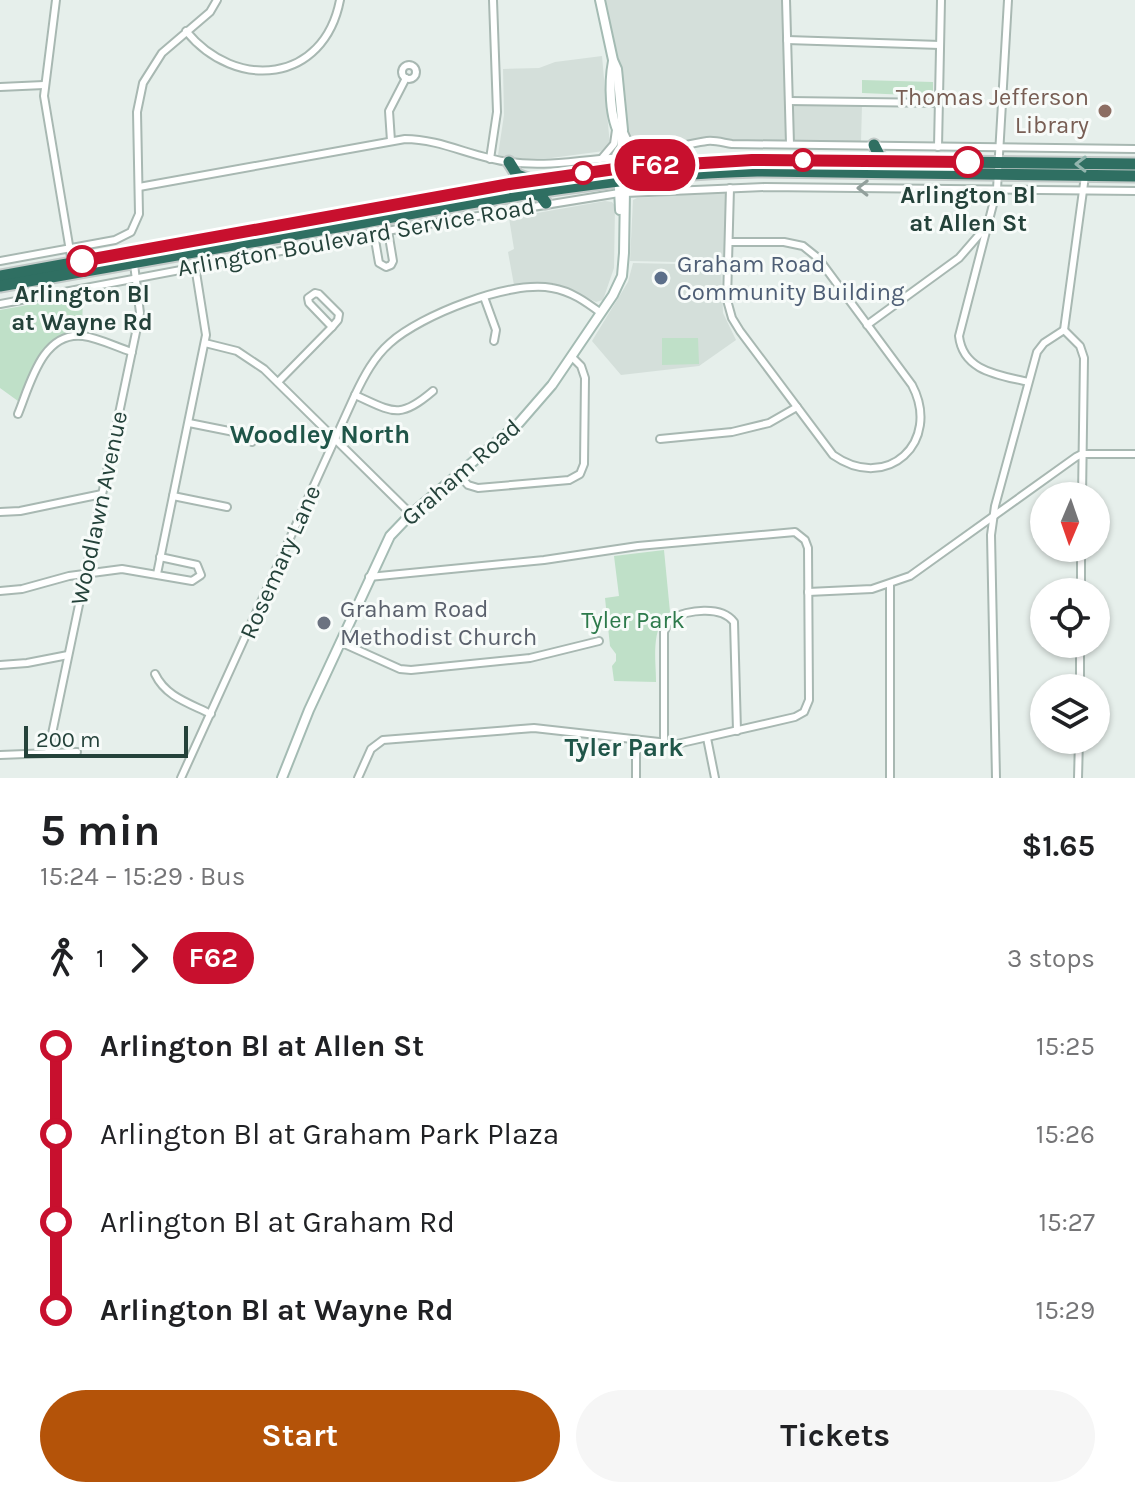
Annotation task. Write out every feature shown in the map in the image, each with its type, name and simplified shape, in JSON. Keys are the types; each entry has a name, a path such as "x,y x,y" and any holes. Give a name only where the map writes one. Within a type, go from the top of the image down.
{"highway":[{"path":"862,161 874,145"},
{"path":"874,145 880,157 887,161"},
{"path":"0,286 150,250 537,180 622,168 712,161 887,161 1085,176 1135,176"},
{"path":"509,162 520,177 537,180"},
{"path":"0,276 134,264 565,187 622,168 700,173 1135,164"},
{"path":"527,193 541,196 550,203 556,193 565,187"},
{"path":"134,264 137,257 150,250"}],"street":[{"path":"56,0 44,85 45,112 70,249 69,268"},
{"path":"0,261 128,235 137,221 137,112 143,83 162,53 210,12 217,0"},
{"path":"186,31 210,56 232,67 253,71 275,70 305,57 320,44 335,20 340,0"},
{"path":"490,159 497,112 493,0"},
{"name":"Graham Road","path":"282,778 288,758 390,536 411,514 519,423 572,357 622,276 622,168 617,69 600,0"},
{"path":"786,0 790,144"},
{"path":"938,147 941,0"},
{"path":"1008,0 997,189 960,329 961,348 969,361 980,369 1028,382"},
{"path":"787,40 940,45"},
{"path":"391,141 389,111 406,78"},
{"path":"0,87 44,85"},
{"path":"789,101 939,103"},
{"path":"600,159 608,153 620,132 639,149 686,147 711,141 732,144 1135,149"},
{"path":"139,187 391,141 426,140 509,162 539,164 600,159 622,168"},
{"path":"996,778 992,517 1040,347 1064,330 1085,176"},
{"path":"729,242 784,242 803,246 818,258 912,385 919,399 922,416 920,429 901,459 887,467 865,470 846,464 833,455 732,318 727,300 730,188"},
{"name":"Arlington Boulevard Service Road","path":"0,304 388,231 622,193 730,188 1135,191"},
{"path":"867,325 959,258 988,225"},
{"path":"374,234 379,263 382,267 389,267 393,261 388,231"},
{"path":"959,258 976,269"},
{"name":"Woodlawn Avenue","path":"48,753 141,308 134,264"},
{"path":"157,574 205,343 206,327 195,266"},
{"name":"Rosemary Lane","path":"181,778 372,363 400,335 422,322 512,288 551,288 574,295 601,313"},
{"path":"278,382 332,327 338,320 339,314 319,294 312,294 308,298 309,303 332,327"},
{"path":"484,297 496,330 494,341"},
{"path":"1064,330 1080,346 1083,354 1082,482"},
{"path":"18,414 41,360 60,341 84,336 132,352"},
{"path":"205,343 225,347 250,358 411,514"},
{"path":"459,475 468,485 478,488 569,480 582,476 585,378 581,366 572,357"},
{"path":"355,395 398,411 415,406 433,391"},
{"path":"660,439 739,431 769,423 797,407"},
{"path":"189,423 239,433 252,442"},
{"path":"808,592 859,591 890,585 923,569 1082,454 1135,454"},
{"path":"0,512 20,511 102,494"},
{"path":"173,496 227,507"},
{"path":"358,778 371,749 383,740 516,728 684,744 795,717 806,709 809,700 807,544 795,532 638,546 544,560 369,577"},
{"path":"0,591 22,589 85,573 122,569 192,581 201,575 197,565 160,557"},
{"path":"890,585 890,778"},
{"path":"664,743 664,632 670,619 681,614 720,611 734,622 737,731"},
{"path":"340,642 400,669 411,670 530,658 599,641"},
{"path":"0,665 68,655"},
{"path":"155,674 161,686 172,695 211,714"},
{"path":"707,738 715,778"},
{"path":"636,740 636,778"},
{"path":"0,755 77,752"},
{"path":"1078,778 1079,754"}],"shaded area":[{"path":"605,0 791,0 792,104 862,105 861,142 626,148 624,84"},
{"path":"602,56 610,146 604,151 551,158 515,159 498,155 504,115 503,69 539,68 555,62"},
{"path":"730,192 728,263 630,261 633,200"},
{"path":"605,201 615,206 614,268 603,300 596,302 569,289 540,284 514,285 508,252 514,249 509,218"},
{"path":"633,263 721,265 723,313 736,340 699,366 621,375 592,341 628,282"}],"green space":[{"path":"862,80 933,82 933,96 862,93"},
{"path":"83,295 82,330 57,338 48,346 33,366 18,401 0,388 0,310"},
{"path":"662,338 698,338 699,364 662,365"},
{"name":"Tyler Park","path":"664,550 670,612 659,626 657,635 656,682 614,681 612,666 616,654 610,646 605,598 619,596 614,556"}],"bus line":[{"name":"F62","path":"82,261 433,197 622,168 752,160 968,162"}],"place":[{"name":"Thomas Jefferson Library","path":"1105,111"},
{"name":"Arlington Bl at Allen St","path":"968,162"},
{"name":"Arlington Bl at Wayne Rd","path":"82,261"},
{"name":"Graham Road Community Building","path":"661,278"},
{"name":"Graham Road Methodist Church","path":"324,623"}],"district":[{"name":"Woodley North","path":"320,434"},
{"name":"Tyler Park","path":"624,747"}]}
